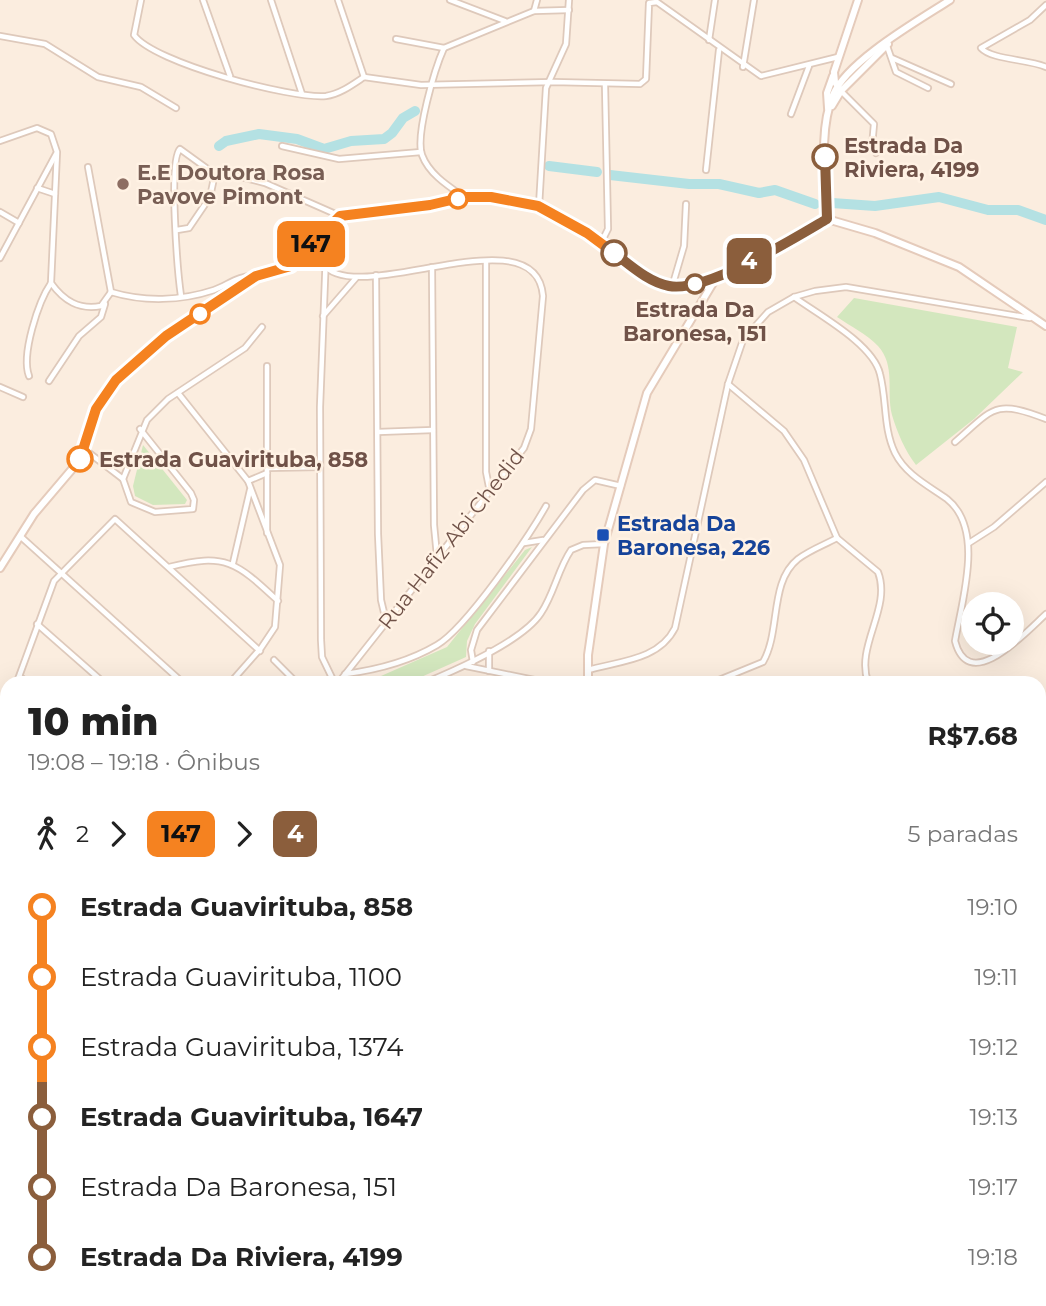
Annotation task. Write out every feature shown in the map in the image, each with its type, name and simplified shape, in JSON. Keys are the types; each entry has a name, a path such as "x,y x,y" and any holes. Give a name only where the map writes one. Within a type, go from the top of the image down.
{"street":[{"path":"141,0 133,30 140,43 182,66 302,94 337,93 364,77 433,85 548,82 640,84 646,79 649,1 667,6 743,67 761,76 838,57"},
{"path":"204,0 230,76"},
{"path":"271,0 302,94"},
{"path":"338,0 364,77"},
{"path":"450,0 505,21"},
{"path":"534,11 537,0"},
{"path":"538,206 548,82 565,44 569,0"},
{"path":"709,40 715,0"},
{"path":"743,67 754,0"},
{"path":"827,219 827,93 858,0"},
{"path":"828,114 842,89 888,43 950,0"},
{"path":"1046,5 1030,20 987,43 981,50 995,56 1029,60 1046,67"},
{"path":"396,38 444,48 534,11 569,10"},
{"path":"0,36 45,44 98,77 141,87 176,108"},
{"path":"888,43 896,72 928,88"},
{"path":"444,48 433,85 421,152 439,179 464,197"},
{"path":"706,170 719,49"},
{"path":"892,58 951,84"},
{"path":"792,114 810,65"},
{"path":"835,65 842,89"},
{"path":"833,76 874,124 872,146 876,153"},
{"path":"601,243 608,229 605,85"},
{"path":"0,141 37,128 51,135 57,152 51,283 33,318 26,362 29,376"},
{"path":"282,146 338,159 421,152"},
{"path":"177,230 189,228 206,205 214,178 201,163 180,149 174,159 177,230 181,296"},
{"path":"0,258 57,152"},
{"path":"49,381 79,336 101,317 111,292 88,167"},
{"path":"237,176 265,183 340,216 430,205 464,197 491,197 538,206 601,243 650,279 672,287 690,286 716,278 827,219 875,233 959,267 990,285 1046,326"},
{"path":"37,188 55,194"},
{"path":"672,287 684,246 686,204"},
{"path":"0,212 19,223"},
{"path":"111,292 139,300 204,293 240,278 291,266 340,216"},
{"path":"327,228 322,317 321,640 322,657 333,676"},
{"path":"319,236 324,252"},
{"path":"486,262 486,472 490,493"},
{"name":"Rua Hafiz Abi Chedid","path":"323,264 335,275 357,278 486,262 520,264 535,276 543,296 531,429 524,448 345,674"},
{"path":"432,267 433,430 438,557"},
{"path":"376,275 378,547 381,600 386,621"},
{"path":"0,567 34,514 72,471 84,449 96,409 116,380 166,336 256,276"},
{"path":"322,317 357,278"},
{"path":"588,676 604,544 652,382 716,278"},
{"path":"51,283 66,300 77,306 88,309 105,302"},
{"path":"587,670 650,654 662,648 675,628 728,384 743,340 753,325 768,312 794,298 831,287 846,287 1033,318"},
{"path":"794,298 856,341 877,363 886,420 896,455 912,474 958,508 964,519 969,543 955,641 957,652 965,660 985,662 1000,654 1046,614"},
{"path":"123,479 141,429 155,411 230,360 262,327"},
{"path":"267,366 267,534"},
{"path":"728,384 776,424 797,448 837,538 878,572 881,581 865,663 867,676"},
{"path":"0,387 23,397"},
{"path":"178,393 248,481 280,565 275,626 260,651 237,676"},
{"path":"955,442 998,408 1009,407 1046,419"},
{"path":"84,449 123,479 131,502 147,511 177,513 192,509 194,500 191,493 141,429"},
{"path":"378,432 433,430"},
{"path":"248,481 267,471 320,467"},
{"path":"473,662 471,650 477,630 590,482 601,480 621,486"},
{"path":"969,543 995,527 1046,482"},
{"path":"233,563 251,489"},
{"path":"345,674 378,669 436,646 447,638 523,544 546,506"},
{"path":"20,676 51,588 61,573 113,520 169,567 260,651"},
{"path":"20,536 175,676"},
{"path":"729,676 763,662 771,644 788,569 805,555 837,538"},
{"path":"523,544 544,540"},
{"path":"441,676 473,662 539,616 571,550 583,545 604,544"},
{"path":"169,567 209,561 233,563 279,602"},
{"path":"37,624 96,676"},
{"path":"489,651 489,671"},
{"path":"274,660 290,676"},
{"path":"464,666 514,676"}],"green space":[{"path":"854,298 1017,327 1008,368 1023,372 974,419 916,465 908,454 892,415 889,370 884,354 869,338 837,317"},
{"path":"143,445 187,500 185,504 153,505 135,496 133,486"},
{"path":"532,547 475,624 467,641 466,657 423,676 381,676 447,647 525,550"}],"waterway":[{"path":"219,146 226,141 259,134 297,139 324,149 351,141 384,139 403,118 415,111"},
{"path":"549,166 597,172"},
{"path":"610,175 689,184 719,184 759,193 775,190 815,204"},
{"path":"832,203 875,206 939,197 988,210 1018,210 1046,220"}],"bus line":[{"name":"4","path":"614,253 650,279 672,287 690,286 716,278 827,219 825,157"},
{"name":"147","path":"80,459 96,409 116,380 166,336 256,276 291,266 330,223 340,216 430,205 464,197 491,197 538,206 587,233 614,253"}],"place":[{"name":"Estrada Da Riviera, 4199","path":"825,157"},
{"name":"E.E Doutora Rosa Pavove Pimont","path":"123,184"},
{"name":"Estrada Da Baronesa, 151","path":"695,284"},
{"name":"Estrada Guavirituba, 858","path":"80,459"},
{"name":"Estrada Da Baronesa, 226","path":"603,535"}]}
